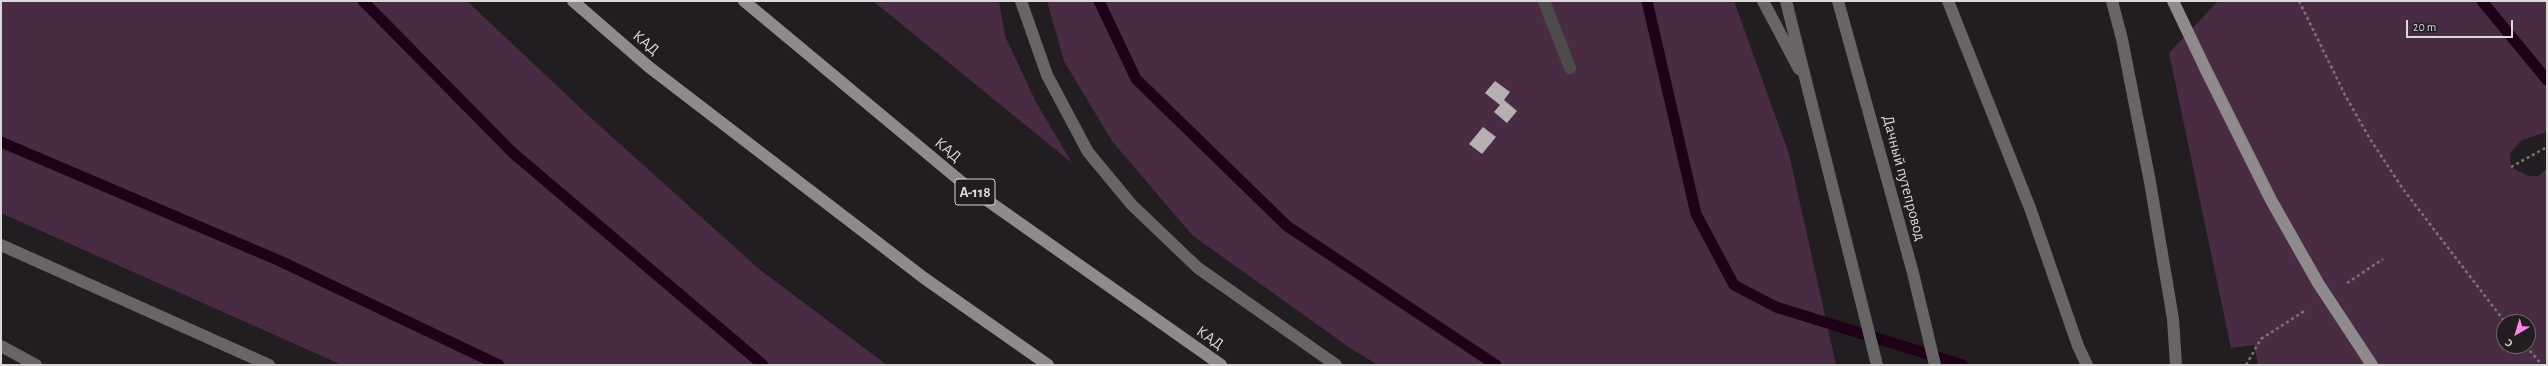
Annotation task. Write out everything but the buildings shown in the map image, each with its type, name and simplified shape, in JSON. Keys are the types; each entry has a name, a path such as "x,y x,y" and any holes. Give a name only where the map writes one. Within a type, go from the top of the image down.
{"highway":[{"name":"КАД","path":"744,1 964,184 1221,365"},
{"path":"2173,1 2272,200 2318,283 2372,365"},
{"name":"КАД","path":"574,2 649,67 917,274 1048,365"}],"main road":[{"path":"1020,1 1047,75 1088,152 1132,205 1198,268 1336,365"},
{"path":"1763,1 1808,88"},
{"path":"1786,1 1832,178 1877,365"},
{"name":"Дачный путепровод","path":"1838,1 1914,273 1935,365"},
{"path":"1948,1 2030,208 2078,346 2087,365"},
{"path":"2112,1 2122,39 2150,182 2173,319 2176,365"},
{"path":"1,245 269,365"},
{"path":"1,346 36,365"}],"lane":[{"path":"1544,1 1570,68"}],"path":[{"path":"2300,1 2345,95 2370,139 2403,189 2500,314"},
{"path":"2511,167 2546,148 2547,153"},
{"path":"2533,354 2542,365"}],"shaded area":[{"path":"1,1 467,1 591,118 759,269 887,365 342,365 1,213"},
{"path":"873,1 999,1 1005,36 1036,102 1072,163"},
{"path":"1047,1 1734,1 1789,154 1836,365 1378,365 1350,348 1192,235 1112,141 1064,61"},
{"path":"2218,1 2547,1 2547,132 2522,140 2510,153 2511,167 2528,176 2539,176 2547,168 2547,365 2258,365 2254,345 2231,348 2169,53"}],"waterway":[{"path":"363,1 513,153 763,365"},
{"path":"1099,1 1136,79 1287,226 1496,365"},
{"path":"1647,1 1696,214 1734,285 1776,307 1963,365"},
{"path":"2482,1 2547,80"},
{"path":"1,142 280,261 499,365"}]}
